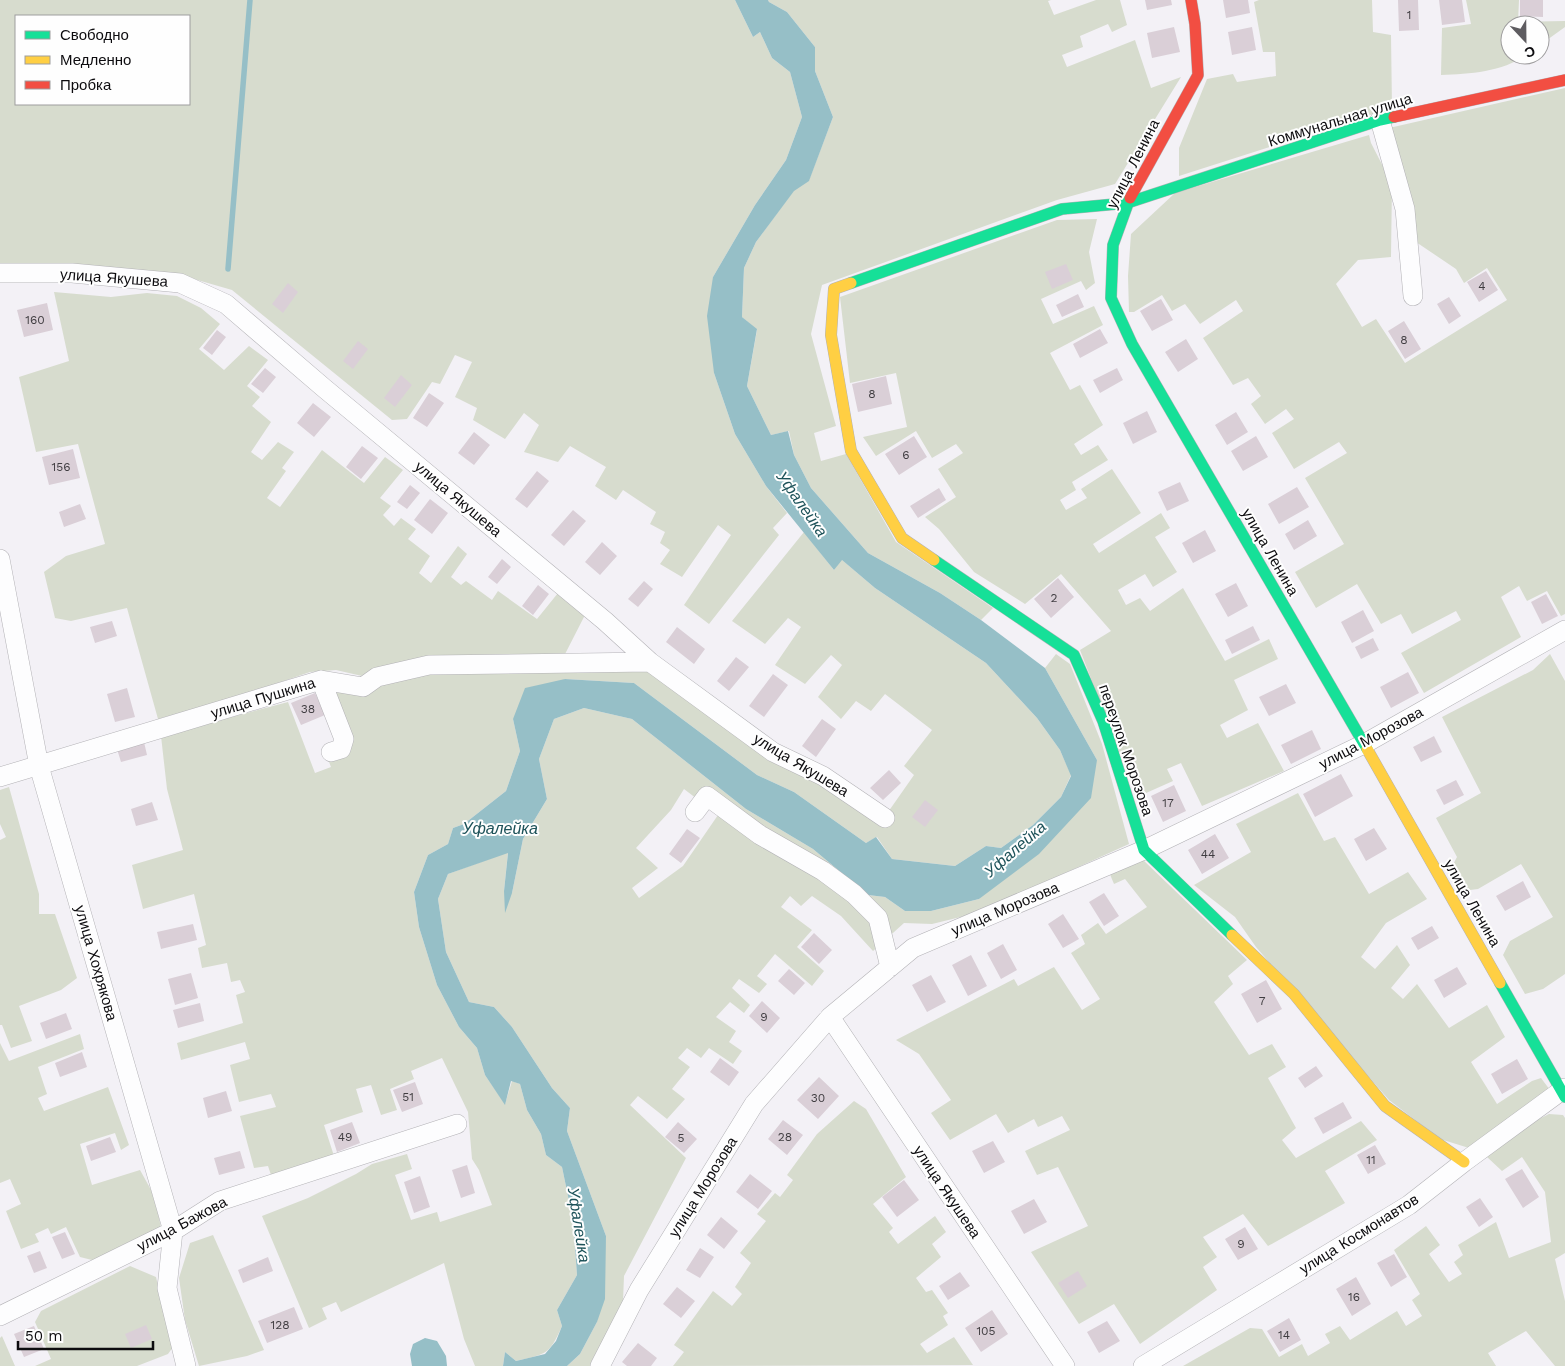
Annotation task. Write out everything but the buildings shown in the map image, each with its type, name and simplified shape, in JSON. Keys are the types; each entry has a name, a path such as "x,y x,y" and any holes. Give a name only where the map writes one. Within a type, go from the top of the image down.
{"street":[{"name":"улица Ленина","path":"1191,0 1196,24 1198,75 1127,203 1113,245 1111,298 1137,352 1564,1092"},
{"name":"Коммунальная улица","path":"834,289 1062,209 1127,203 1380,120 1565,80"},
{"path":"1380,120 1405,209 1413,296"},
{"name":"улица Якушева","path":"0,273 72,274 180,283 226,304 605,622 650,662 773,752 822,776 884,818"},
{"name":"переулок Морозова","path":"834,289 832,334 851,450 902,538 1074,655 1103,721 1144,850 1294,994 1385,1106 1464,1162"},
{"name":"улица Хохрякова","path":"0,559 39,766 173,1232 168,1288 186,1366"},
{"name":"улица Морозова","path":"600,1366 639,1290 754,1104 830,1017 913,948 1144,850 1364,744 1565,630"},
{"name":"улица Пушкина","path":"0,777 321,680 363,687 377,677 428,665 650,662"},
{"path":"321,680 344,739 341,749 331,752"},
{"path":"695,812 707,796 760,835 823,871 854,894 878,918 890,967"},
{"name":"улица Якушева","path":"830,1017 1065,1366"},
{"name":"улица Космонавтов","path":"1142,1366 1409,1205 1464,1162 1564,1092"},
{"name":"улица Бажова","path":"0,1316 173,1232 220,1201 457,1124"}],"shaded area":[{"path":"0,0 735,0 753,37 760,32 772,58 790,72 802,117 786,160 755,205 713,277 714,373 735,434 766,486 787,513 773,528 779,535 709,624 684,605 731,535 718,525 682,577 660,564 670,550 660,543 665,532 650,524 656,512 623,490 616,500 595,486 606,467 570,446 558,462 524,452 539,425 524,413 505,439 473,420 477,408 455,397 472,362 455,355 440,384 432,382 407,419 392,420 232,290 187,277 0,264"},
{"path":"768,0 1051,0 1048,1 1054,15 1096,0 1120,0 1127,25 1112,32 1108,24 1080,36 1083,47 1062,55 1067,67 1135,40 1151,88 1181,77 1115,184 1057,200 822,285 811,334 836,426 814,433 821,461 846,454 896,542 993,608 981,620 940,593 868,553 811,488 794,455 789,431 771,435 747,386 757,330 742,317 744,268 756,242 794,190 809,180 833,117 815,71 815,47 787,12"},
{"path":"1259,0 1372,0 1373,32 1391,35 1392,108 1179,176 1179,148 1207,79 1233,74 1237,82 1276,76 1275,52 1263,52 1254,2"},
{"path":"1466,0 1519,0 1518,15 1500,15 1500,65 1507,65 1474,73 1441,75 1442,28 1471,24"},
{"path":"1550,21 1565,21 1565,27 1550,38"},
{"path":"1565,88 1565,614 1561,616 1547,591 1527,601 1519,586 1501,597 1521,637 1424,693 1401,653 1461,620 1456,611 1412,634 1401,614 1381,624 1357,584 1316,608 1295,572 1344,544 1305,478 1347,453 1339,442 1294,469 1272,433 1294,419 1286,409 1265,424 1251,404 1261,396 1248,378 1233,385 1203,338 1243,311 1236,300 1200,324 1185,304 1172,311 1162,295 1134,312 1129,312 1128,276 1131,234 1175,193 1369,135 1371,143 1392,184 1391,257 1358,260 1336,284 1362,327 1376,319 1405,363 1507,300 1487,268 1464,283 1456,269 1416,242 1389,128"},
{"path":"1097,219 1089,252 1095,283 1086,290 1081,281 1041,299 1053,324 1094,306 1103,325 1050,353 1070,390 1080,385 1103,425 1074,444 1081,455 1098,445 1108,460 1072,482 1076,490 1060,500 1066,510 1087,498 1081,489 1112,469 1141,513 1093,544 1099,553 1161,513 1170,528 1155,537 1177,572 1153,587 1145,574 1118,590 1126,605 1140,598 1150,611 1183,588 1225,661 1269,639 1278,659 1234,680 1248,710 1220,725 1227,738 1258,723 1284,771 1202,806 1181,763 1167,769 1173,781 1137,797 1080,650 1111,631 1061,574 1025,604 974,572 939,529 925,517 956,497 938,469 963,453 956,444 932,458 916,431 876,456 863,437 907,427 896,373 850,383 840,297 1057,220"},
{"path":"54,292 111,297 147,293 177,296 201,308 220,324 199,349 224,370 249,346 268,360 247,386 260,397 252,406 271,422 251,452 262,460 278,442 294,452 282,468 286,471 267,498 280,507 322,450 364,483 385,457 403,470 380,498 391,506 383,515 394,526 401,518 416,529 408,539 430,556 419,573 431,583 458,546 467,554 451,577 461,585 466,581 492,600 498,591 537,619 558,593 585,615 563,658 380,669 362,676 336,670 310,672 240,696 158,719 127,608 71,621 55,618 44,572 66,556 105,544 78,444 36,452 19,377 69,361"},
{"path":"804,532 834,570 841,559 875,588 986,663 1037,718 1060,750 1071,775 1061,797 1033,825 1001,848 986,846 955,866 892,859 877,837 866,843 794,792 757,775 634,683 565,679 513,719 520,751 506,791 464,824 453,828 448,844 428,855 414,892 419,927 437,985 459,1027 477,1048 485,1075 505,1104 512,1081 520,1084 527,1110 541,1134 546,1155 562,1167 573,1220 577,1275 557,1310 562,1326 553,1343 540,1355 516,1361 505,1352 503,1366 475,1366 464,1339 444,1263 341,1312 336,1302 322,1308 327,1319 309,1328 262,1216 308,1198 372,1164 407,1154 412,1169 395,1175 411,1220 437,1212 440,1222 492,1205 479,1170 472,1159 468,1112 442,1058 411,1071 414,1079 390,1089 397,1110 381,1115 371,1085 356,1089 363,1112 324,1125 334,1156 272,1178 268,1166 254,1168 240,1116 276,1107 271,1094 239,1102 230,1065 250,1059 245,1042 181,1060 177,1043 243,1023 236,995 245,992 240,980 231,982 227,963 202,968 198,948 206,945 194,894 143,909 132,865 183,850 167,789 161,736 288,702 315,773 331,767 324,749 338,742 318,690 380,683 432,671 648,670 879,825 914,775 904,766 932,730 885,694 871,711 856,701 841,719 818,697 842,665 831,655 805,684 775,665 801,627 788,618 765,644 732,621"},
{"path":"1056,654 1070,664 1102,744 1129,844 977,913 932,924 904,923 873,951 841,916 812,896 801,906 790,896 781,907 812,930 797,947 824,971 812,986 775,954 757,976 767,984 759,993 739,979 732,988 750,1005 744,1013 730,1002 716,1017 736,1031 729,1042 742,1051 733,1064 709,1048 701,1058 687,1048 678,1058 690,1067 672,1089 685,1099 667,1119 638,1096 630,1105 686,1158 624,1276 623,1301 593,1366 567,1366 580,1354 597,1322 606,1236 567,1131 570,1108 552,1088 512,1027 494,1007 469,1002 446,952 438,899 448,874 508,852 504,891 512,893 523,839 547,799 539,759 554,719 584,708 632,719 746,809 813,849 868,895 885,897 905,911 931,911 979,899 1097,760 1045,668","holes":["684,789 718,815 683,866 639,898 632,888 658,868 636,848 671,810"]},
{"path":"1550,654 1565,681 1565,974 1543,989 1525,994 1503,955 1510,941 1553,917 1521,864 1478,889 1462,891 1450,870 1457,857 1436,818 1481,793 1442,717 1533,670"},
{"path":"9,787 39,894 39,914 55,914 77,978 61,990 19,1006 32,1041 11,1048 2,1025 0,1025 0,840 6,837 0,824 0,790"},
{"path":"1298,793 1324,841 1335,837 1369,894 1408,872 1427,899 1386,923 1361,957 1375,969 1397,945 1410,965 1391,988 1403,999 1417,984 1449,1028 1487,1005 1505,1037 1471,1062 1497,1104 1532,1081 1541,1078 1550,1090 1469,1148 1440,1139 1389,1100 1256,947 1235,917 1194,885 1251,852 1236,824"},
{"path":"1141,858 1247,960 1228,976 1233,984 1214,1002 1249,1055 1272,1044 1286,1067 1268,1078 1296,1128 1282,1140 1296,1158 1361,1121 1377,1140 1325,1171 1345,1203 1268,1246 1243,1214 1203,1237 1217,1257 1203,1267 1217,1290 1140,1344 1114,1304 1079,1324 1031,1252 1088,1226 1058,1167 1037,1175 1025,1151 1070,1130 1062,1116 1038,1127 1034,1119 1008,1133 996,1114 950,1140 931,1113 951,1100 919,1054 896,1040 1014,979 1018,986 1054,967 1082,1010 1100,999 1071,953 1085,944 1081,935 1098,923 1106,934 1147,907 1125,879 1114,884 1109,872"},
{"path":"80,1034 84,1049 38,1067 47,1094 38,1098 44,1111 108,1087 129,1145 121,1150 115,1133 80,1144 92,1185 140,1170 155,1197 161,1228 92,1260 80,1257 66,1227 51,1234 48,1228 35,1234 39,1242 21,1249 6,1211 21,1204 10,1179 0,1183 0,1043 9,1061"},
{"path":"854,1101 866,1109 906,1177 873,1204 893,1228 889,1232 898,1244 935,1216 946,1232 932,1244 941,1257 916,1278 926,1292 932,1290 948,1313 943,1316 948,1325 920,1344 927,1353 954,1337 973,1365 673,1366 684,1352 674,1345 713,1291 732,1306 742,1294 735,1287 751,1263 740,1253 766,1221 757,1214 775,1193 780,1197 793,1180 787,1175 817,1134"},
{"path":"1549,1114 1563,1115 1565,1118 1565,1253 1555,1259 1565,1301 1565,1366 1555,1366 1526,1331 1488,1353 1496,1366 1183,1366 1250,1328 1262,1329 1279,1357 1302,1344 1308,1356 1330,1343 1325,1334 1340,1326 1350,1340 1397,1311 1406,1326 1422,1316 1412,1300 1420,1294 1394,1250 1426,1226 1440,1245 1429,1254 1449,1282 1462,1274 1454,1262 1463,1255 1458,1245 1496,1222 1509,1258 1551,1242 1545,1192 1522,1157 1502,1171 1487,1157 1535,1121"},
{"path":"213,1235 264,1350 247,1356 199,1366 185,1320 179,1278 190,1243"},
{"path":"130,1266 156,1277 173,1347 168,1354 137,1366 35,1366 51,1359 35,1322 41,1311"},
{"path":"2,1336 15,1366 0,1366 0,1338"}],"water":[{"name":"Уфалейка","path":"735,0 768,0 787,12 815,47 815,71 833,117 809,181 794,191 756,242 744,268 742,317 757,329 747,386 771,435 788,431 794,455 811,488 868,553 940,593 981,620 1045,668 1097,760 1091,798 1039,854 979,899 931,911 905,911 885,897 868,895 813,849 746,809 632,719 584,708 554,719 539,759 547,799 523,839 512,893 505,913 504,891 508,853 448,874 438,899 446,952 469,1002 494,1007 512,1027 552,1088 570,1108 567,1131 606,1236 605,1299 597,1322 580,1354 567,1366 503,1366 505,1352 516,1361 545,1354 556,1341 562,1326 557,1310 577,1275 573,1220 562,1167 546,1155 541,1134 527,1110 520,1084 511,1081 505,1105 485,1075 477,1048 459,1027 437,985 419,927 414,892 428,855 448,844 453,828 464,824 506,791 520,751 513,719 525,688 565,679 634,683 757,775 794,792 866,843 876,837 892,859 955,866 986,846 1001,848 1033,825 1061,797 1071,776 1060,750 1037,718 986,663 875,588 842,560 834,570 766,486 735,434 714,373 707,316 713,277 755,205 786,160 802,117 790,72 772,58 760,32 753,37"},
{"path":"425,1338 437,1341 446,1356 447,1366 412,1366 410,1354 413,1344"}],"waterway":[{"path":"228,269 250,0"}],"traffic: fast":[{"path":"851,283 1062,209 1127,203 1394,117"},
{"path":"1130,198 1113,245 1111,298 1132,344 1367,749"},
{"path":"934,560 1074,655 1103,721 1144,850 1232,935"},
{"path":"1500,983 1565,1097"}],"traffic: slow":[{"path":"851,283 834,289 831,335 851,451 902,538 934,560"},
{"path":"1367,749 1500,983"},
{"path":"1232,935 1294,994 1385,1106 1464,1162"}],"traffic: jam":[{"path":"1130,198 1198,75 1195,24 1191,0"},
{"path":"1394,117 1565,80"}]}
